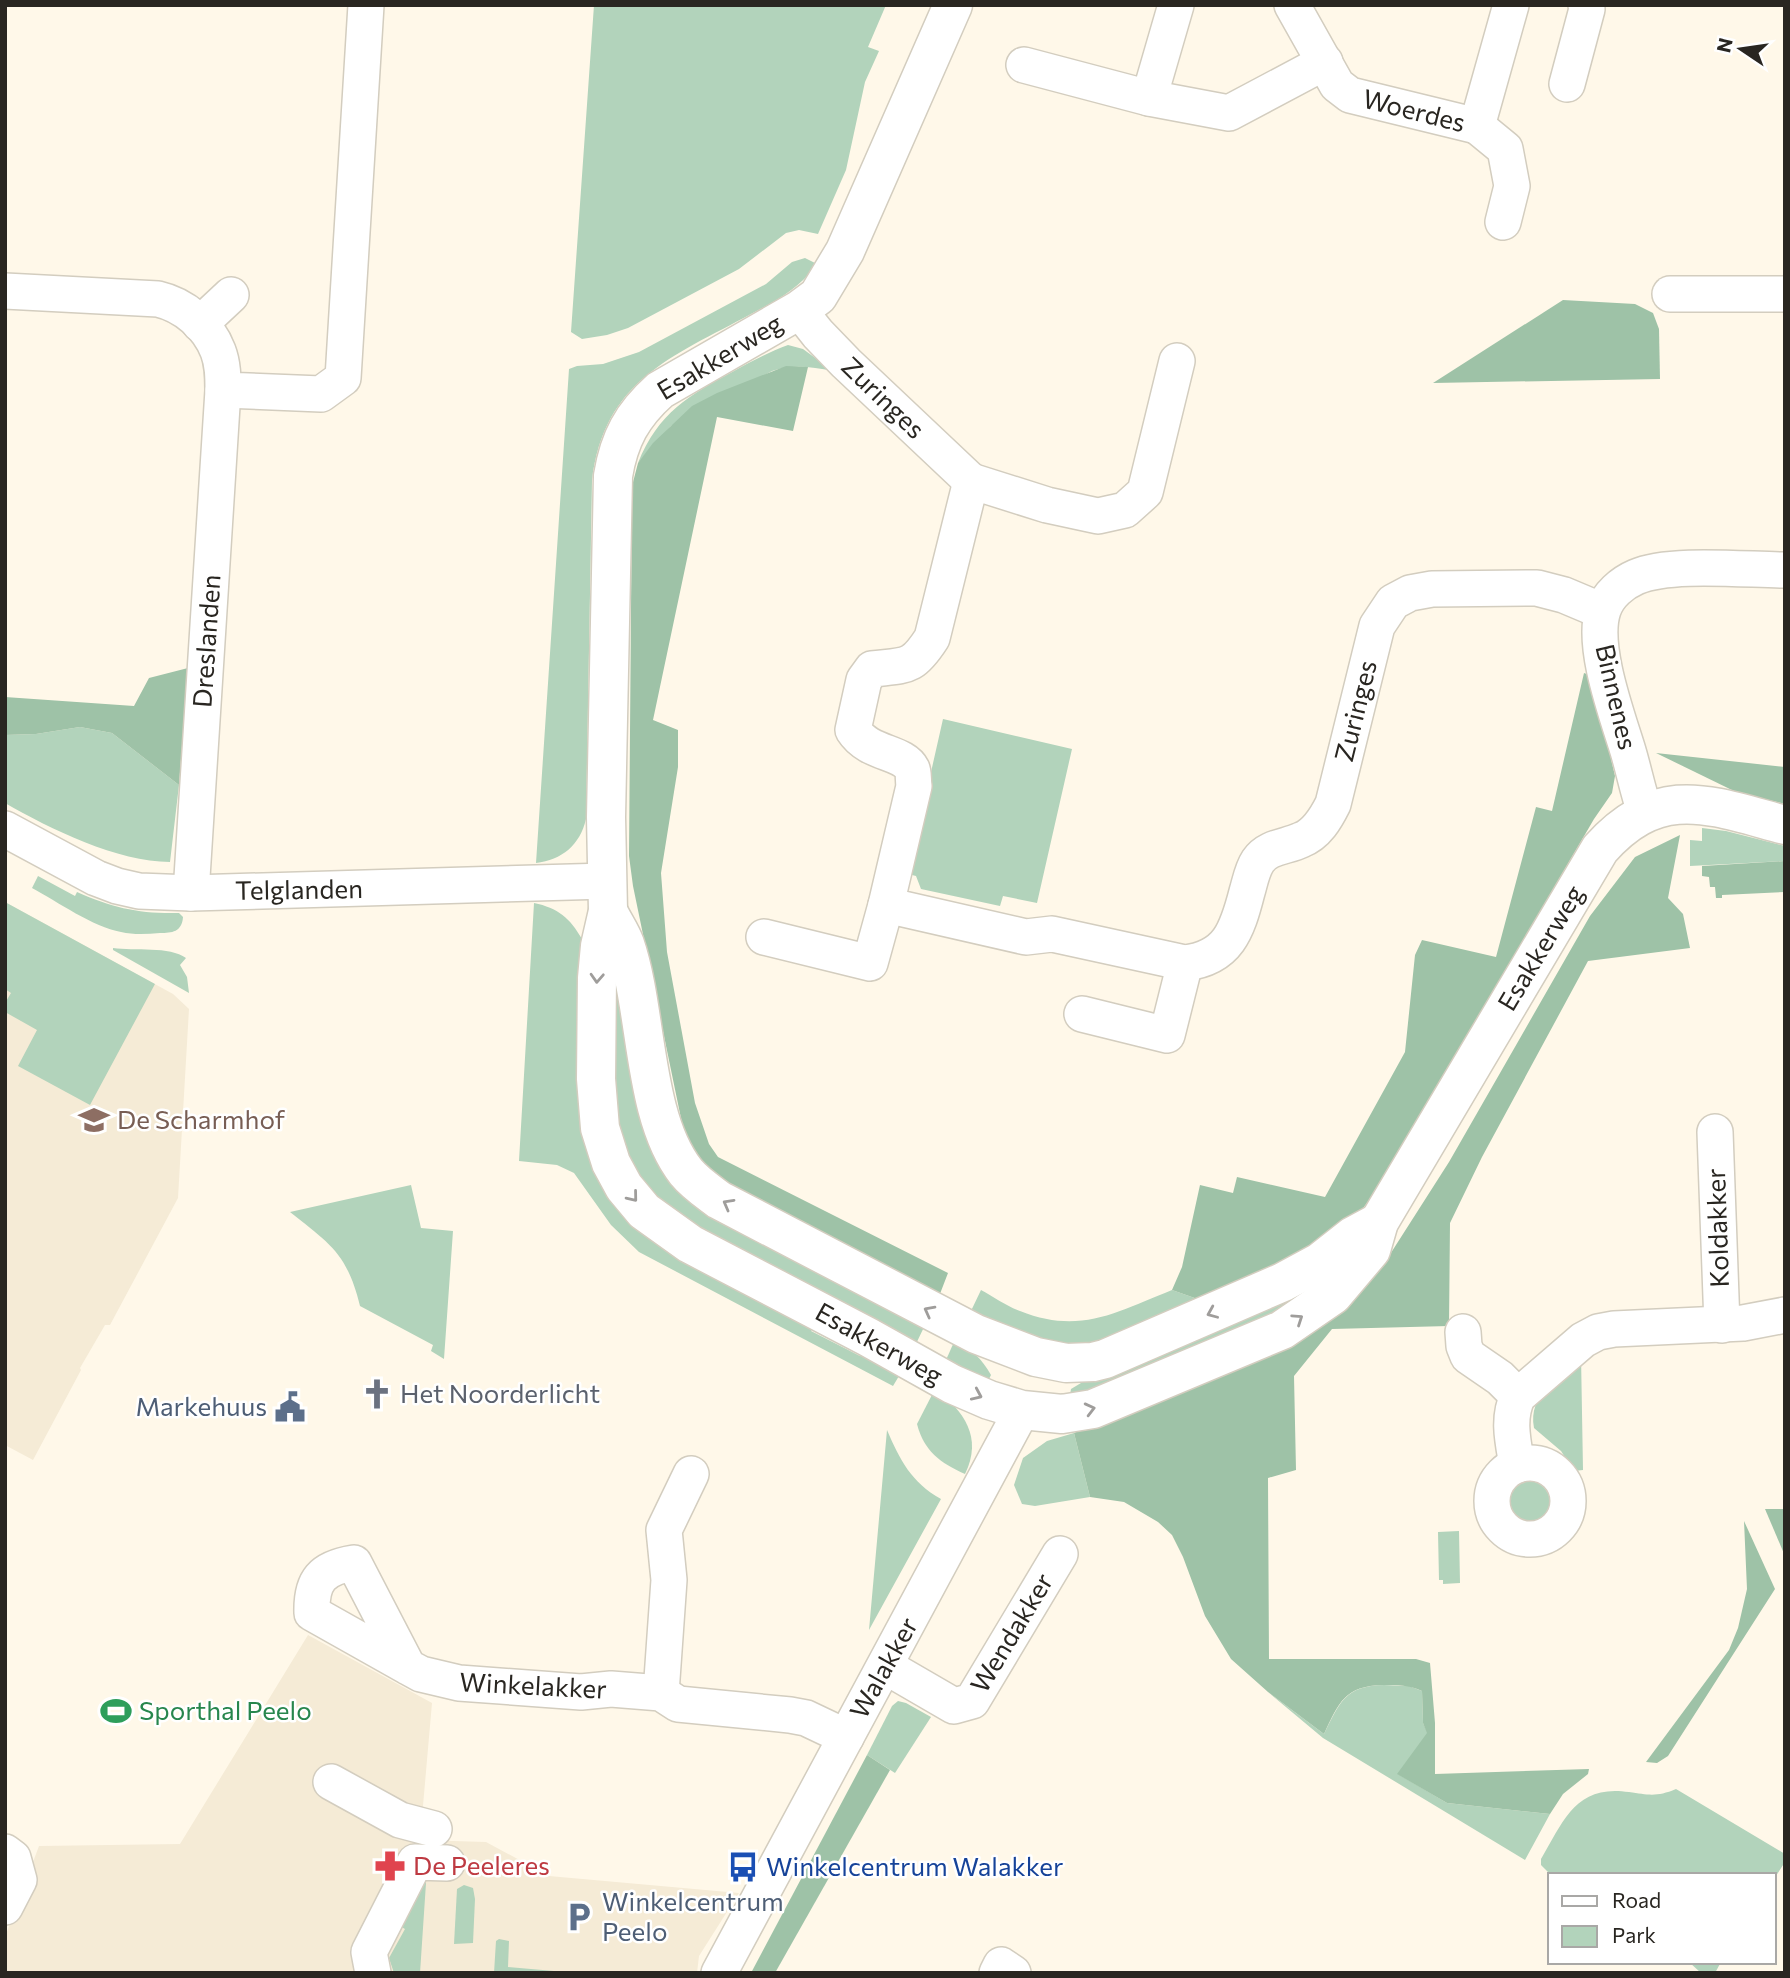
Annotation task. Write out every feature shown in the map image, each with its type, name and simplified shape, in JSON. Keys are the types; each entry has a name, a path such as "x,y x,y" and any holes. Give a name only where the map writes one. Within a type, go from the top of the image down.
{"street":[{"path":"223,390 321,394 343,378 366,5"},
{"name":"Esakkerweg","path":"953,5 845,251 818,296 799,310 660,390 630,422 616,458 613,476 607,896 597,978 596,1079 600,1128 611,1163 624,1187 644,1211 690,1244 952,1384 989,1400 1022,1410 1062,1414 1093,1409 1282,1330 1333,1295 1371,1250 1378,1222 1601,849 1617,830 1645,812 1661,806 1692,804 1785,825"},
{"path":"1149,98 1176,5"},
{"name":"Woerdes","path":"1292,5 1337,85 1350,95 1477,127 1505,149 1512,186 1503,222"},
{"name":"Woerdes","path":"1477,127 1511,5"},
{"path":"1567,84 1586,5"},
{"path":"1024,65 1149,98 1229,114 1325,62"},
{"name":"Dreslanden","path":"5,290 158,299 174,303 200,324 218,350 223,368 223,390 191,893"},
{"path":"1671,294 1785,294"},
{"path":"200,324 232,295"},
{"name":"Zuringes","path":"799,310 846,363 971,481 1047,505 1098,516 1125,510 1144,492 1177,361"},
{"path":"764,937 870,963 887,905 914,786 912,769 895,756 870,748 860,741 853,730 854,719 864,680 872,669 908,665 919,659 932,638 971,481"},
{"name":"Binnenes","path":"1645,812 1605,672 1601,647 1602,611 1609,597 1622,584 1638,576 1665,569 1785,570"},
{"name":"Zuringes","path":"887,905 1026,937 1052,934 1185,963 1203,961 1223,950 1239,920 1251,877 1262,855 1288,843 1302,840 1319,828 1334,804 1377,626 1393,602 1410,593 1432,589 1537,588 1564,595 1602,611"},
{"name":"Telglanden","path":"5,830 96,878 139,891 607,896"},
{"name":"Esakkerweg","path":"607,896 625,943 657,1107 669,1140 685,1170 719,1200 975,1334 1036,1357 1066,1363 1105,1359 1283,1282 1320,1262 1353,1236 1378,1222"},
{"path":"1082,1014 1167,1035 1185,963"},
{"name":"Koldakker","path":"1714,1132 1722,1325"},
{"name":"Koldakker","path":"1518,1396 1583,1340 1598,1332 1722,1325 1785,1315"},
{"path":"1463,1332 1468,1356 1500,1378 1518,1396 1512,1408 1511,1419 1517,1465"},
{"name":"Walakker","path":"719,1973 1022,1410 1036,1357"},
{"path":"662,1693 669,1580 664,1530 691,1474"},
{"name":"Wendakker","path":"885,1666 954,1706 972,1701 1060,1554"},
{"name":"Winkelakker","path":"408,1667 421,1674 459,1684 581,1692 611,1689 662,1693 678,1704 790,1714 806,1718 846,1737"},
{"path":"331,1782 400,1820 434,1829"},
{"path":"5,1852 13,1858 19,1880 5,1907"},
{"path":"373,1973 369,1952 415,1862 447,1863"},
{"path":"997,1973 1001,1965 1013,1973"}],"shaded area":[{"name":"De Scharmhof","path":"5,902 173,994 189,1009 178,1198 110,1325 105,1325 80,1368 33,1460 5,1445"},
{"name":"Winkelcentrum Peelo","path":"308,1635 432,1703 420,1840 486,1842 549,1876 739,1893 699,1956 697,1973 5,1973 5,1937 39,1846 180,1844"}],"green space":[{"path":"594,5 886,5 868,47 879,51 865,82 846,170 818,234 799,230 786,233 739,269 628,328 582,339 571,332"},
{"path":"805,258 816,266 794,288 669,359 627,395 611,418 599,447 592,481 586,819 579,836 568,850 554,859 536,863 569,369 603,364 639,352 766,284 792,262"},
{"path":"1563,300 1635,304 1653,313 1659,329 1660,379 1433,383"},
{"path":"788,345 803,349 833,371 795,367 772,371 671,426 638,463 665,418 689,397"},
{"path":"786,366 808,367 793,431 717,417 653,720 678,730 678,767 661,873 667,952 695,1103 709,1144 718,1157 948,1273 938,1299 732,1189 697,1157 683,1128 633,886 629,856 632,486 638,463 653,443 692,406 717,393"},
{"path":"188,668 179,785 112,733 80,727 36,734 5,735 5,697 134,706 149,678"},
{"path":"1584,673 1592,676 1615,776 1612,793 1594,819 1380,1187 1359,1213 1322,1244 1206,1302 1172,1290 1182,1267 1200,1185 1233,1193 1237,1177 1325,1197 1405,1052 1415,955 1422,940 1496,957 1536,807 1552,811"},
{"path":"943,719 1072,749 1037,903 1003,896 1000,906 921,889 916,876 908,874"},
{"path":"80,727 112,733 179,785 170,862 150,861 107,850 63,833 5,803 5,735 36,734"},
{"path":"1656,753 1785,767 1785,804 1736,792"},
{"path":"1702,828 1726,831 1785,846 1785,861 1690,866 1690,840 1702,841"},
{"path":"1680,835 1668,898 1683,914 1690,948 1588,961 1482,1157 1450,1223 1449,1326 1332,1329 1294,1376 1296,1470 1268,1478 1269,1659 1416,1659 1430,1663 1435,1723 1435,1774 1589,1769 1588,1774 1563,1794 1550,1814 1447,1803 1397,1774 1427,1733 1423,1723 1422,1691 1394,1685 1360,1689 1339,1705 1324,1734 1268,1692 1231,1659 1205,1616 1172,1535 1158,1522 1124,1502 1090,1497 1074,1433 1160,1396 1323,1317 1380,1270 1449,1162 1590,916 1635,857"},
{"path":"1785,861 1785,892 1722,895 1722,898 1716,898 1715,887 1710,887 1709,877 1702,876 1702,866"},
{"path":"38,876 75,896 77,892 115,906 139,911 179,913 183,917 181,926 169,933 136,934 110,929 87,920 32,888"},
{"path":"5,902 155,984 90,1105 18,1066 37,1030 5,1012 5,1003 11,993 5,989"},
{"path":"534,903 562,915 582,939 623,1214 641,1233 663,1248 814,1326 811,1331 860,1356 863,1351 902,1371 893,1386 639,1252 611,1225 574,1173 557,1165 519,1161"},
{"path":"113,950 161,950 186,958 180,965 187,977 189,993"},
{"path":"616,984 642,1118 926,1323 914,1348 659,1210 612,1131"},
{"path":"411,1185 421,1228 453,1231 444,1359 431,1351 433,1345 360,1306 343,1261 326,1242 290,1212"},
{"path":"981,1290 1020,1311 1061,1321 1080,1321 1116,1313 1172,1290 1206,1302 1103,1345 1061,1350 970,1313"},
{"path":"1290,1299 1291,1307 1100,1393 1070,1395 1071,1389 1086,1380"},
{"path":"954,1342 966,1347 980,1359 991,1375 989,1379 946,1360"},
{"path":"1581,1355 1583,1470 1574,1471 1561,1451 1534,1428 1533,1416 1540,1396 1547,1387"},
{"path":"935,1389 954,1406 968,1426 972,1448 965,1474 934,1455 920,1433 917,1424"},
{"path":"887,1430 914,1478 941,1499 869,1630"},
{"path":"1074,1433 1090,1497 1035,1506 1022,1504 1014,1485 1023,1458 1047,1441"},
{"path":"1529,1481 1544,1487 1550,1502 1544,1517 1529,1523 1514,1517 1508,1502 1514,1487"},
{"path":"1765,1509 1785,1509 1785,1556"},
{"path":"1744,1521 1775,1589 1668,1756 1657,1763 1646,1762 1729,1650 1738,1628 1747,1589"},
{"path":"1459,1531 1460,1583 1443,1584 1443,1580 1439,1580 1438,1532"},
{"path":"1384,1685 1409,1686 1422,1691 1423,1723 1428,1733 1398,1774 1447,1803 1550,1814 1525,1860 1323,1738 1268,1692 1324,1734 1345,1698 1360,1689"},
{"path":"898,1701 931,1717 895,1773 867,1755 892,1706"},
{"path":"867,1755 890,1770 775,1973 751,1973"},
{"path":"1676,1789 1785,1854 1785,1862 1776,1876 1776,1873 1549,1873 1541,1865 1541,1859 1557,1831 1584,1799 1611,1791 1653,1795"},
{"path":"419,1879 426,1883 420,1973 394,1973 389,1958 405,1929 395,1923"},
{"path":"464,1885 473,1888 475,1899 473,1943 454,1944 457,1889"},
{"path":"496,1941 509,1941 508,1967 577,1973 494,1973"},
{"path":"1691,1964 1720,1964 1715,1973 1701,1973"}],"place":[{"name":"De Scharmhof","path":"94,1120"},
{"name":"Het Noorderlicht","path":"377,1394"},
{"name":"Markehuus","path":"290,1407"},
{"name":"Sporthal Peelo","path":"116,1711"},
{"name":"De Peeleres","path":"390,1866"},
{"name":"Winkelcentrum Walakker","path":"743,1867"},
{"name":"Winkelcentrum Peelo","path":"579,1917"}]}
